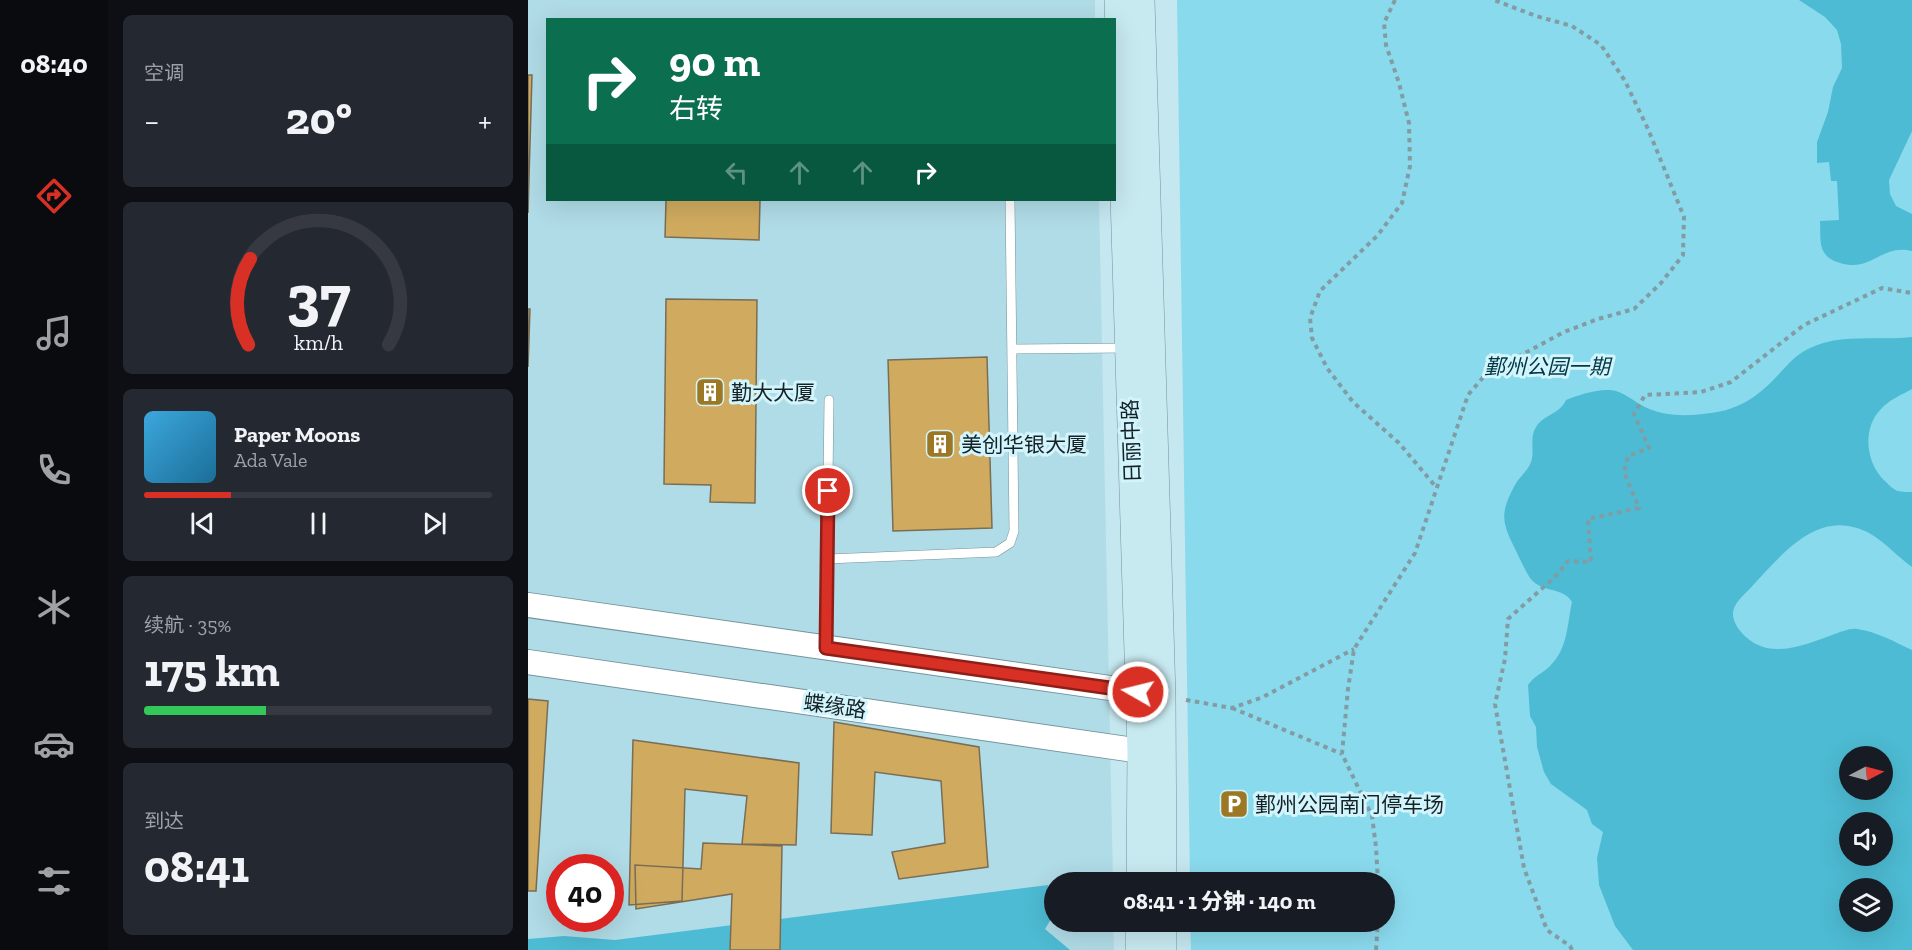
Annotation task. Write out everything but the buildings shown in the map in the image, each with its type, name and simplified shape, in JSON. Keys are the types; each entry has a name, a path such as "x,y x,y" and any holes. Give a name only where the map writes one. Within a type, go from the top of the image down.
{"main road":[{"name":"日丽中路","path":"1118,0 1128,348 1150,694"},
{"name":"日丽中路","path":"1140,872 1141,752 1150,694 1141,0"},
{"path":"1150,694 1162,872"},
{"path":"1139,932 1139,950"},
{"path":"1163,932 1163,950"}],"street":[{"path":"528,605 1150,694"},
{"name":"蝶缘路","path":"528,662 1141,752"}],"lane":[{"path":"827,560 996,552 1010,543 1014,531 1010,201"},
{"path":"1012,349 1128,348"},
{"path":"826,648 829,400"}],"path":[{"path":"1395,0 1384,23 1386,45 1409,123 1410,166 1402,203 1377,236 1320,291 1310,318 1312,338 1327,368 1353,402 1399,443 1437,487"},
{"path":"1377,872 1372,816 1342,754 1354,649 1414,553 1468,394 1486,374 1564,332 1634,309 1661,283 1683,255 1684,217 1625,81 1601,45 1572,26 1536,16 1494,0"},
{"path":"1572,950 1570,946 1547,930 1524,868 1495,704 1505,659 1509,619 1558,574 1568,561 1591,562 1588,519 1639,508 1624,472 1628,456 1649,448 1634,414 1645,394 1701,392 1731,382 1804,325 1882,288 1912,293"},
{"path":"1232,708 1263,697 1354,649"},
{"path":"1150,694 1232,708 1342,754"},
{"path":"1376,950 1377,932"}],"shaded area":[{"path":"528,0 1095,0 1095,18 546,18 546,201 1099,201 1113,872 1044,872 1044,932 1113,932 1114,950 528,950"},
{"path":"1799,0 1912,0 1912,131 1889,180 1890,194 1896,206 1912,214 1912,251 1892,251 1869,261 1851,265 1833,260 1824,252 1820,221 1839,220 1837,181 1831,181 1829,162 1817,163 1817,142 1828,112 1833,87 1842,68 1841,44 1837,30 1825,17"},
{"path":"1912,337 1912,389 1888,403 1875,417 1869,437 1869,447 1874,467 1880,476 1895,490 1912,492 1912,567 1882,542 1858,528 1834,526 1820,529 1785,552 1739,600 1734,608 1733,617 1744,635 1765,648 1796,647 1854,629 1878,634 1912,650 1912,950 1633,950 1615,926 1599,885 1597,858 1603,832 1592,824 1587,810 1551,784 1544,772 1537,747 1536,727 1530,716 1528,685 1550,666 1560,652 1566,636 1572,602 1564,594 1540,586 1530,578 1506,527 1504,512 1506,505 1517,482 1531,462 1532,440 1536,427 1543,419 1559,409 1566,400 1599,390 1610,390 1662,413 1687,415 1721,411 1730,409 1755,396 1799,354 1820,344 1846,339"},
{"path":"1044,886 1044,932 1049,932 1070,950 528,950 528,939 564,936 615,940"}],"green space":[{"name":"鄞州公园一期","path":"1177,0 1912,0 1912,950 1191,950 1190,932 1395,932 1395,872 1190,872"}],"place":[{"name":"勤大大厦","path":"710,392"},
{"name":"美创华银大厦","path":"940,444"},
{"name":"鄞州公园南门停车场","path":"1234,804"}],"route":[{"path":"828,491 826,648 1138,692"}]}
